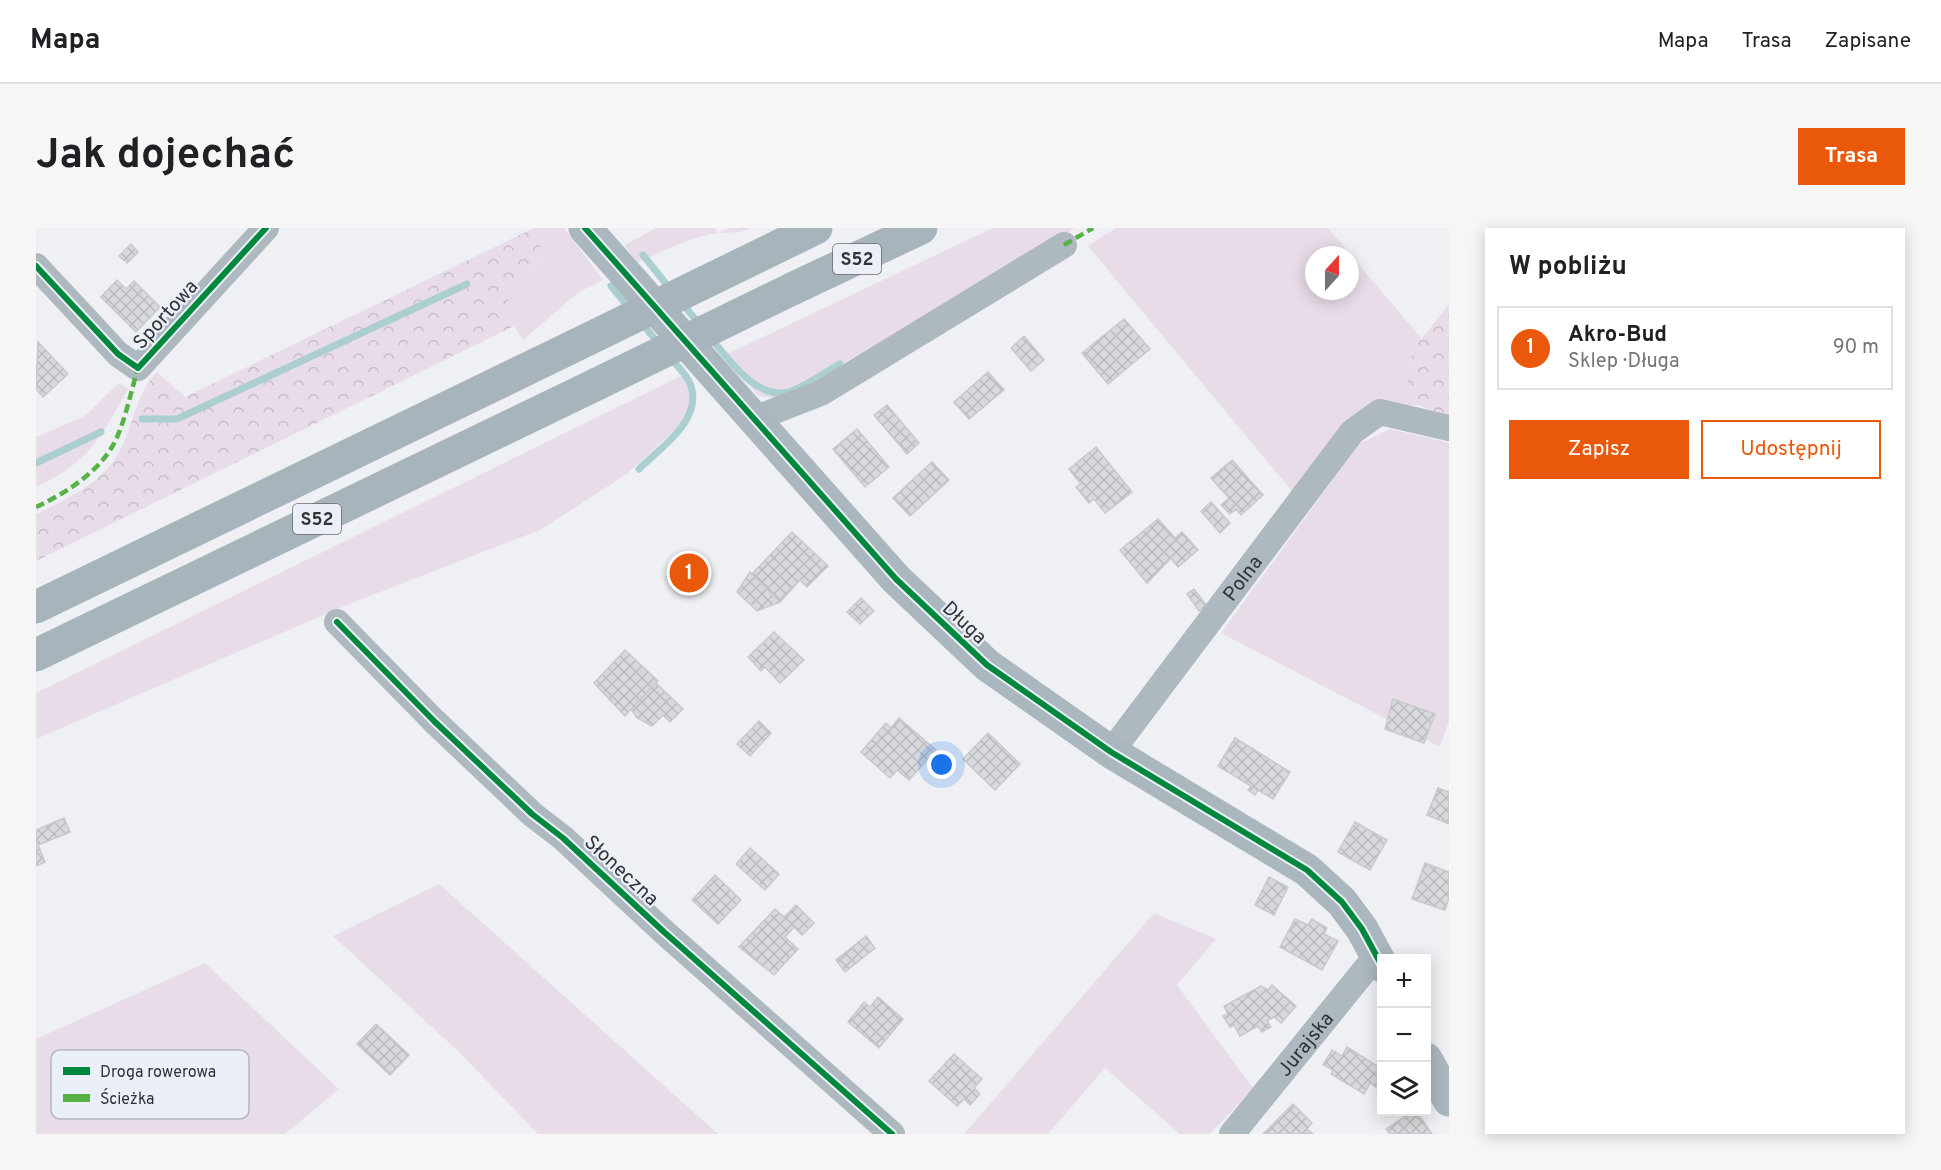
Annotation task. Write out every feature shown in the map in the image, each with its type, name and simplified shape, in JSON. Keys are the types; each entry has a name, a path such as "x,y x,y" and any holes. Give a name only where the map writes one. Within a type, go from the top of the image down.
{"highway":[{"name":"S52","path":"36,606 816,228"},
{"name":"S52","path":"36,655 921,228"}],"street":[{"name":"Sportowa","path":"36,266 118,354 138,368 266,228"},
{"name":"Długa","path":"585,228 896,579 979,657 1111,752 1307,870 1342,902 1377,958"},
{"path":"754,419 821,393 1064,245"},
{"name":"Polna","path":"1111,752 1352,432 1380,412 1449,428"},
{"name":"Słoneczna","path":"337,622 434,721 532,814 563,838 664,932 892,1134"},
{"name":"Jurajska","path":"1232,1134 1377,963"},
{"path":"1428,1062 1449,1100"}],"green space":[{"path":"564,228 603,280 579,292 523,340 514,326 505,289 546,257 532,229"},
{"path":"656,228 715,228 718,233 687,241 637,263 625,245"},
{"path":"729,228 751,228 738,232 718,233"},
{"path":"993,228 1075,228 782,399 758,396 725,355"},
{"path":"1116,228 1328,228 1343,246 1305,246 1305,300 1359,300 1359,265 1422,339 1413,351 1406,388 1418,405 1385,406 1296,496 1088,246"},
{"path":"532,229 546,257 506,289 514,326 36,561 36,514 90,484 108,468 121,448 143,393 157,372 185,397"},
{"path":"1449,304 1449,417 1418,405 1406,389 1413,350"},
{"path":"683,375 692,394 689,412 682,423 627,474 540,530 349,604 36,739 36,693"},
{"path":"119,383 128,389 92,447 69,468 36,487 36,437 85,416"},
{"path":"1390,429 1449,443 1449,721 1440,747 1221,633 1359,444"},
{"path":"439,884 718,1134 538,1134 459,1052 333,936"},
{"path":"1154,913 1216,939 1177,985 1253,1088 1210,1134 1180,1134 1105,1068 1048,1134 964,1134"},
{"path":"205,963 339,1089 285,1134 36,1134 36,1039"}],"building":[{"path":"131,244 138,252 127,263 119,256"},
{"path":"117,280 126,289 134,281 160,307 136,332 101,297"},
{"path":"1124,319 1150,349 1108,384 1082,353"},
{"path":"1024,336 1044,360 1031,371 1011,348"},
{"path":"38,342 68,374 43,397 36,389"},
{"path":"988,372 1004,390 969,419 954,402"},
{"path":"887,405 919,443 907,454 874,415"},
{"path":"857,429 889,467 865,487 833,449"},
{"path":"1096,447 1132,492 1105,513 1094,499 1089,503 1076,487 1081,484 1069,469"},
{"path":"1232,460 1263,495 1241,515 1236,509 1230,514 1221,505 1229,498 1211,478"},
{"path":"932,462 949,480 910,516 893,498"},
{"path":"1211,502 1230,523 1220,533 1201,511"},
{"path":"1158,519 1175,538 1182,532 1198,550 1178,567 1171,558 1147,583 1120,550"},
{"path":"792,532 828,566 807,587 800,580 780,602 752,574"},
{"path":"750,572 780,602 757,611 737,592"},
{"path":"1194,589 1206,605 1199,611 1187,594"},
{"path":"861,598 874,611 860,624 847,612"},
{"path":"774,632 804,660 780,683 765,667 761,671 748,657"},
{"path":"625,650 658,681 625,716 594,683"},
{"path":"656,683 683,709 670,722 663,715 652,726 637,718 631,709"},
{"path":"1393,699 1435,714 1424,743 1385,729"},
{"path":"899,718 936,750 909,780 897,770 890,778 861,752 886,723 891,728"},
{"path":"759,721 771,733 750,756 737,744"},
{"path":"988,733 1020,764 995,790 963,759"},
{"path":"1235,738 1290,772 1273,799 1258,790 1255,795 1248,790 1251,786 1218,766"},
{"path":"1438,788 1449,792 1449,824 1427,815"},
{"path":"64,818 70,832 38,845 45,862 36,866 36,830"},
{"path":"1355,822 1387,840 1370,870 1338,852"},
{"path":"750,848 779,874 765,890 736,864"},
{"path":"1425,863 1449,872 1449,898 1445,910 1412,899"},
{"path":"715,875 741,900 718,924 692,900"},
{"path":"1269,877 1288,887 1274,915 1255,905"},
{"path":"796,905 814,923 802,935 794,927 785,937 798,949 774,975 739,947 775,909 784,917"},
{"path":"1295,919 1308,925 1312,919 1327,928 1324,934 1338,941 1322,970 1280,947"},
{"path":"866,936 875,948 845,972 836,960"},
{"path":"1272,985 1296,1006 1281,1023 1274,1017 1267,1021 1271,1027 1262,1032 1258,1026 1240,1036 1234,1025 1230,1027 1223,1016 1228,1014 1224,1006 1261,986 1268,990"},
{"path":"878,997 903,1019 879,1048 848,1022 864,1002 870,1007"},
{"path":"376,1024 409,1055 390,1075 357,1044"},
{"path":"1347,1047 1377,1066 1377,1088 1370,1083 1364,1094 1331,1074 1333,1070 1323,1065 1332,1050 1342,1056"},
{"path":"954,1054 982,1079 974,1088 980,1094 970,1105 964,1099 957,1106 929,1081"},
{"path":"1293,1104 1312,1123 1307,1129 1313,1134 1263,1134"},
{"path":"1406,1116 1420,1116 1432,1134 1390,1134 1386,1129"}],"waterway":[{"path":"643,255 671,290"},
{"path":"142,419 177,419 467,284"},
{"path":"611,286 630,309"},
{"path":"682,303 700,325"},
{"path":"641,322 658,343"},
{"path":"711,338 736,368 756,385 768,391 779,393 792,391 840,364"},
{"path":"639,469 676,434 684,424 693,402 689,381 671,359"},
{"path":"36,463 101,432"}],"marked path":[{"path":"1064,245 1093,228"},
{"path":"36,507 78,482 105,457 120,429 138,368"}],"cycle path":[{"path":"36,266 118,354 138,368 266,228"},
{"path":"585,228 896,579 987,665 1111,752 1307,870 1342,902 1362,929 1377,957"},
{"path":"337,622 434,721 532,814 563,838 664,932 892,1134"}],"place":[{"name":"Akro-Bud","path":"689,573"}]}
